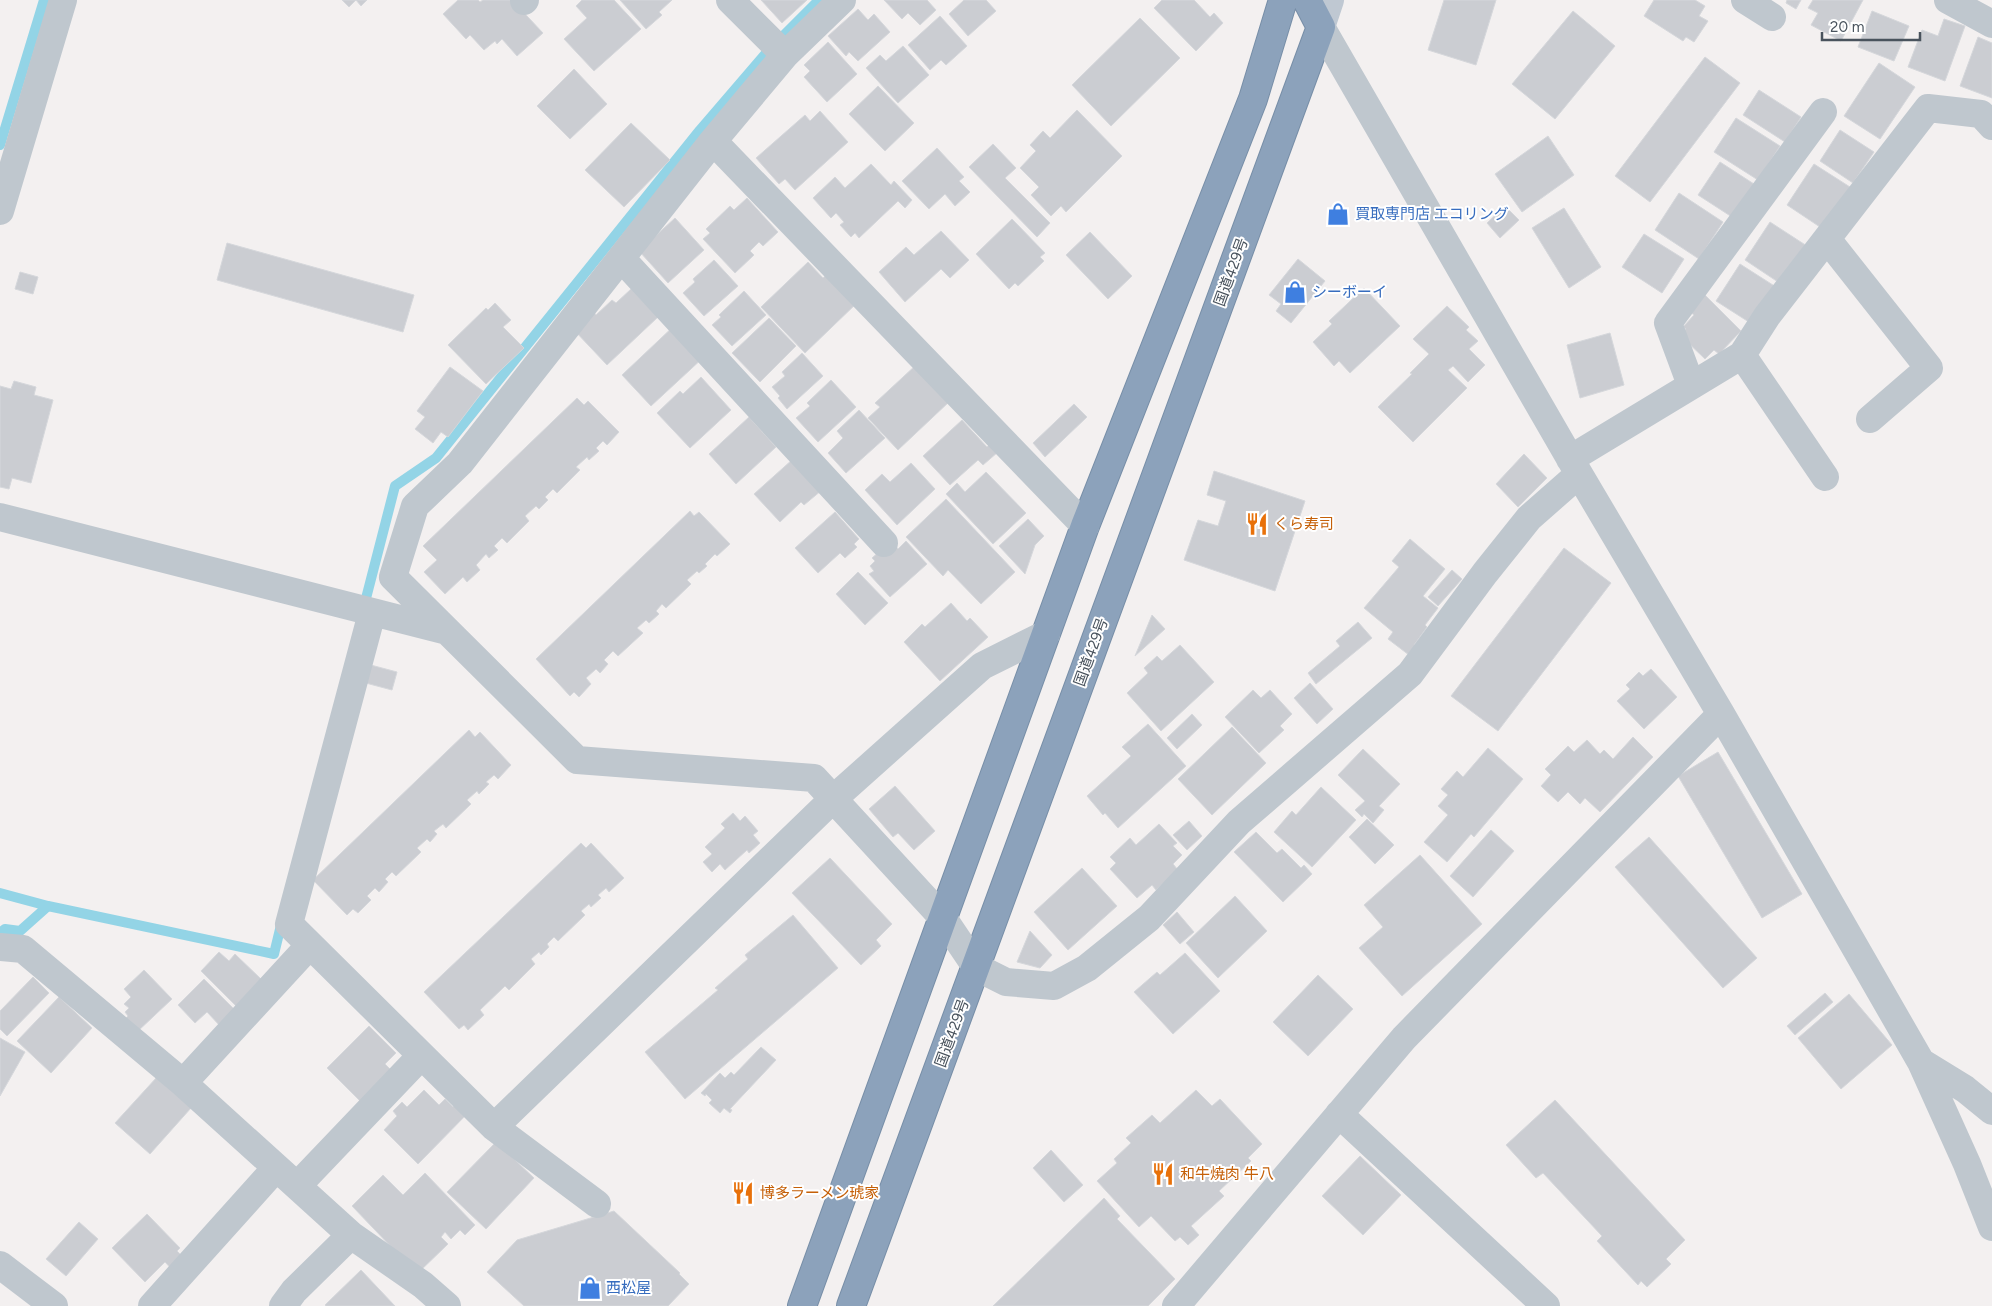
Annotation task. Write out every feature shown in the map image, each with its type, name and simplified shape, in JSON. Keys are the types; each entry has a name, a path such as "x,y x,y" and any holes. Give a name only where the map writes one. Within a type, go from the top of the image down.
{"highway":[{"path":"802,1306 1086,526 1140,383 1253,99 1283,0"},
{"path":"1307,0 1321,27"},
{"name":"国道429号","path":"851,1306 1321,27"}],"street":[{"path":"1,203 63,0"},
{"path":"730,0 778,48"},
{"path":"842,0 778,48 713,141 460,464 415,506 393,576 577,760 814,778 943,918 976,967 1006,982 1054,986 1087,968 1150,918 1239,822 1410,674 1485,573 1529,518 1574,467 1691,385 1742,355 1767,316 1928,108 1982,114 1992,126"},
{"path":"1330,0 1321,27 1574,467 1721,714 1921,1062 1967,1164 1992,1227"},
{"path":"1745,0 1772,17"},
{"path":"1948,0 1992,24"},
{"path":"1691,385 1668,323 1823,112"},
{"path":"713,141 1086,526"},
{"path":"1826,240 1929,368 1870,419"},
{"path":"621,258 884,543"},
{"path":"1742,355 1825,477"},
{"path":"0,517 448,631"},
{"path":"366,611 288,924 494,1127 597,1204"},
{"path":"494,1127 833,799 982,666 1046,634"},
{"path":"1176,1306 1404,1038 1721,714"},
{"path":"183,1084 310,945"},
{"path":"0,947 23,949 183,1084 351,1235 423,1285 447,1306"},
{"path":"297,1186 421,1056"},
{"path":"1921,1062 1965,1089 1992,1111"},
{"path":"1339,1114 1546,1306"},
{"path":"152,1306 276,1168"},
{"path":"283,1306 294,1291 351,1235"},
{"path":"0,1266 54,1306"}],"building":[{"path":"342,0 356,0 349,7"},
{"path":"356,0 367,0 361,6"},
{"path":"458,0 478,0 480,2 483,0 512,0 543,33 517,56 502,39 497,44 495,41 484,50 470,35 466,39 443,14"},
{"path":"582,0 614,0 641,29 594,71 564,39 587,18 576,6"},
{"path":"620,0 672,0 659,12 662,15 646,29"},
{"path":"761,0 807,0 782,23"},
{"path":"884,0 927,0 936,10 920,25 908,13 902,19"},
{"path":"964,0 986,0 996,11 968,36 949,14"},
{"path":"1162,0 1194,0 1210,17 1214,13 1223,23 1196,51 1154,8"},
{"path":"1444,0 1496,0 1476,65 1428,50"},
{"path":"1654,0 1695,0 1705,6 1699,16 1708,21 1694,42 1686,37 1683,41 1644,16"},
{"path":"1787,0 1801,0 1796,9 1786,3"},
{"path":"1813,0 1863,0 1841,41 1811,25 1818,13 1808,8"},
{"path":"858,9 868,20 874,14 890,32 858,61 849,52 846,56 828,36"},
{"path":"1573,11 1615,46 1555,119 1512,84"},
{"path":"1872,11 1909,26 1894,61 1858,47"},
{"path":"940,16 967,46 946,65 941,60 930,70 908,45"},
{"path":"1140,18 1180,58 1111,126 1072,85"},
{"path":"1944,19 1965,26 1945,81 1908,67 1922,30 1938,36"},
{"path":"1978,37 1992,43 1992,98 1960,86"},
{"path":"828,42 857,74 827,102 804,77 810,71 804,65"},
{"path":"903,46 929,75 898,103 866,68 880,55 886,61"},
{"path":"1705,57 1740,83 1650,202 1615,176"},
{"path":"1879,63 1915,87 1880,139 1844,116"},
{"path":"574,69 607,104 570,139 537,106"},
{"path":"878,86 914,123 885,151 849,114"},
{"path":"1759,90 1801,117 1785,142 1743,115"},
{"path":"1077,110 1122,156 1066,212 1061,206 1051,216 1031,195 1039,187 1020,168 1036,151 1030,145 1043,131 1050,138"},
{"path":"820,111 848,142 795,190 785,179 779,184 756,158 805,115 810,121"},
{"path":"1736,118 1780,146 1758,180 1714,152"},
{"path":"631,123 670,160 624,207 585,170"},
{"path":"1840,130 1874,152 1853,183 1820,161"},
{"path":"1548,136 1574,175 1522,212 1495,174"},
{"path":"993,144 1016,168 1005,178 1050,223 1037,237 969,167"},
{"path":"937,148 964,177 959,181 970,192 955,206 945,194 929,209 902,181"},
{"path":"1720,162 1754,184 1732,217 1698,195"},
{"path":"871,164 891,185 894,181 912,200 905,208 898,201 859,238 855,233 851,237 840,225 844,222 836,213 831,218 813,198 835,177 845,188"},
{"path":"1814,164 1850,187 1823,229 1787,205"},
{"path":"1679,193 1723,222 1699,259 1655,230"},
{"path":"747,198 778,232 763,246 759,242 750,251 754,255 735,273 703,239 710,233 706,229 730,206 734,210"},
{"path":"1505,206 1519,220 1500,238 1487,223"},
{"path":"1564,208 1601,267 1569,288 1532,228"},
{"path":"675,218 704,250 668,283 639,251"},
{"path":"1012,219 1045,253 1040,257 1044,261 1018,286 1015,283 1009,289 976,254"},
{"path":"1770,222 1807,246 1781,284 1745,260"},
{"path":"941,231 969,260 950,278 941,269 905,302 879,272 906,247 914,255"},
{"path":"1090,232 1132,276 1108,299 1066,255"},
{"path":"1644,234 1684,259 1662,293 1622,267"},
{"path":"227,243 414,295 403,332 217,280"},
{"path":"1298,259 1325,281 1291,323 1276,311 1281,304 1269,295"},
{"path":"714,260 738,286 704,316 683,293 695,282 693,279"},
{"path":"808,262 823,278 831,271 859,301 805,353 761,307"},
{"path":"1740,264 1776,287 1752,324 1716,301"},
{"path":"20,272 38,277 33,294 15,289"},
{"path":"1364,288 1400,326 1350,373 1339,361 1334,366 1313,342 1332,324 1329,321"},
{"path":"631,289 658,317 607,365 574,330 593,311 596,315 612,300 616,303"},
{"path":"744,291 766,315 732,346 712,325 721,317 719,315"},
{"path":"1704,294 1741,331 1719,354 1714,350 1705,359 1680,335 1686,329 1683,327 1694,315 1688,310"},
{"path":"495,303 511,320 503,327 524,348 486,384 448,345 486,308 488,310"},
{"path":"1447,306 1469,327 1466,330 1478,341 1469,349 1485,365 1468,382 1453,366 1448,370 1467,388 1413,442 1378,407 1412,374 1410,373 1429,354 1413,339"},
{"path":"769,318 796,346 760,382 732,353"},
{"path":"676,324 705,356 651,406 622,375"},
{"path":"1610,333 1624,385 1580,398 1567,345"},
{"path":"802,353 823,376 787,409 778,398 780,396 772,387 785,376 782,372"},
{"path":"916,365 950,401 898,450 868,418 880,407 875,403"},
{"path":"450,367 483,391 448,437 441,432 433,443 415,429 425,417 417,411"},
{"path":"701,377 731,410 690,448 657,413 680,391 683,394"},
{"path":"831,380 856,407 818,442 796,418 810,406 807,403"},
{"path":"14,381 36,387 34,395 53,400 31,483 12,478 9,489 0,487 0,386 11,389"},
{"path":"577,398 584,405 588,401 619,432 607,445 603,441 596,448 599,451 589,460 587,457 576,467 580,470 557,493 553,489 545,497 548,500 539,509 536,506 525,516 529,521 507,543 502,538 494,546 498,550 489,558 486,554 476,565 480,570 467,582 463,577 445,594 424,572 437,560 423,546"},
{"path":"1074,404 1087,417 1045,457 1033,443"},
{"path":"859,410 885,438 846,473 828,453 843,438 837,431"},
{"path":"749,417 776,447 736,484 709,454"},
{"path":"962,420 987,447 990,444 998,452 983,465 978,460 950,485 923,456"},
{"path":"1524,454 1547,478 1518,507 1496,484"},
{"path":"793,459 822,490 804,505 801,502 780,522 754,494"},
{"path":"911,463 935,489 897,525 865,490 882,474 890,482"},
{"path":"1214,471 1305,501 1275,591 1184,560 1198,520 1218,526 1226,501 1207,495"},
{"path":"986,472 1026,513 993,544 946,494 957,483 965,492"},
{"path":"946,499 1015,572 981,604 948,570 943,576 906,537"},
{"path":"690,511 694,516 699,512 730,544 717,556 715,554 705,564 707,566 699,573 697,571 687,580 691,584 666,608 662,604 656,611 659,614 649,623 646,620 637,628 643,633 618,656 613,651 604,660 608,664 600,673 596,669 586,678 591,684 579,697 574,692 570,696 536,659"},
{"path":"835,512 859,539 854,544 857,547 845,558 840,553 818,573 795,548"},
{"path":"1028,519 1044,536 1035,545 1025,574 999,546"},
{"path":"1410,539 1445,569 1423,596 1438,608 1425,625 1427,627 1414,645 1417,647 1409,655 1388,639 1393,632 1364,608 1399,567 1392,561"},
{"path":"906,541 927,564 890,597 869,574 874,571 870,566 875,561 872,558 887,545 894,544 898,549"},
{"path":"1564,548 1611,583 1498,731 1451,696"},
{"path":"1452,570 1462,579 1438,606 1428,597"},
{"path":"858,572 888,603 865,625 836,594"},
{"path":"951,603 967,621 970,618 988,637 940,681 904,642 922,624 925,627"},
{"path":"1152,615 1165,629 1135,656"},
{"path":"1358,622 1372,638 1316,684 1308,673 1340,646 1336,641"},
{"path":"1180,645 1214,682 1161,731 1127,693 1148,673 1144,668 1157,656 1162,661"},
{"path":"367,664 397,672 392,690 362,682"},
{"path":"1651,669 1677,697 1644,729 1617,701 1630,689 1626,685 1639,672 1643,676"},
{"path":"1310,683 1333,709 1317,724 1294,698"},
{"path":"1253,690 1261,698 1270,690 1292,714 1280,726 1284,730 1259,753 1225,717"},
{"path":"1192,714 1202,725 1177,749 1167,738"},
{"path":"1148,724 1186,766 1118,828 1105,813 1103,815 1087,796 1131,756 1122,747"},
{"path":"1232,727 1266,763 1212,815 1178,779"},
{"path":"469,730 475,737 480,732 511,765 498,779 494,775 486,782 489,784 479,794 477,791 467,800 471,804 446,828 443,824 434,831 437,834 430,842 427,839 417,848 421,852 396,876 392,872 385,879 388,882 379,892 375,888 367,896 371,900 358,913 353,909 347,915 313,880"},
{"path":"1633,737 1653,757 1600,812 1585,798 1580,804 1568,792 1558,802 1541,786 1551,775 1545,769 1568,746 1574,752 1587,740 1600,754 1604,750 1613,759"},
{"path":"1488,748 1523,779 1474,837 1471,834 1447,862 1424,842 1448,815 1438,806 1448,795 1441,789 1457,771 1463,777"},
{"path":"1363,749 1400,784 1379,806 1384,810 1373,823 1364,814 1362,817 1355,810 1365,801 1338,775"},
{"path":"1718,752 1802,894 1762,918 1678,776"},
{"path":"895,786 935,831 914,850 898,833 893,837 869,809"},
{"path":"1321,787 1356,820 1312,867 1274,832 1292,811 1296,815"},
{"path":"733,813 740,821 745,816 758,831 753,835 760,843 749,853 747,850 725,870 720,864 712,872 703,862 712,854 705,847 725,828 721,824"},
{"path":"1367,819 1394,845 1375,864 1349,837"},
{"path":"1189,821 1202,836 1187,850 1173,835"},
{"path":"1159,824 1177,843 1173,846 1182,855 1173,864 1178,870 1156,890 1152,885 1137,898 1110,869 1116,863 1110,857 1130,838 1136,845"},
{"path":"1491,830 1514,851 1473,897 1450,876"},
{"path":"1256,832 1277,853 1282,849 1301,868 1304,865 1312,874 1283,902 1234,852"},
{"path":"1649,837 1757,958 1723,988 1615,867"},
{"path":"581,843 586,848 591,843 624,878 609,892 606,888 598,895 601,898 591,907 589,904 581,911 585,915 558,941 554,937 547,944 549,947 541,955 539,952 531,959 535,964 509,990 505,986 480,1010 484,1015 468,1030 464,1025 459,1029 424,992"},
{"path":"1420,855 1482,924 1402,996 1359,948 1383,927 1364,905"},
{"path":"830,858 892,924 876,940 881,946 861,965 792,893"},
{"path":"1082,868 1117,906 1068,950 1034,912"},
{"path":"1235,896 1267,931 1218,978 1186,943"},
{"path":"1177,912 1194,932 1180,944 1163,925"},
{"path":"793,915 838,968 685,1099 645,1052 718,990 715,988 748,959 745,955"},
{"path":"1030,931 1052,955 1040,968 1017,962"},
{"path":"219,952 229,961 235,954 261,979 236,1006 201,971"},
{"path":"1185,953 1220,991 1173,1034 1134,992 1157,972 1160,975"},
{"path":"144,970 172,999 137,1032 124,1020 128,1016 125,1012 129,1008 124,1004 131,997 124,989"},
{"path":"1318,975 1353,1009 1308,1056 1273,1022"},
{"path":"33,977 49,993 7,1036 0,1029 0,1011"},
{"path":"204,979 237,1012 221,1027 207,1012 195,1023 178,1005"},
{"path":"1825,993 1833,1002 1795,1035 1787,1026"},
{"path":"1849,994 1892,1045 1841,1089 1798,1038"},
{"path":"59,997 92,1028 51,1073 17,1041"},
{"path":"369,1026 396,1053 385,1064 393,1072 364,1105 327,1068"},
{"path":"0,1038 25,1052 0,1096"},
{"path":"761,1047 776,1060 730,1109 732,1110 730,1113 724,1108 720,1113 709,1103 712,1100 706,1094 705,1096 701,1093 720,1073 725,1078 731,1072 734,1075"},
{"path":"157,1077 191,1108 150,1154 115,1123"},
{"path":"424,1090 439,1105 445,1099 453,1107 459,1101 470,1111 418,1164 384,1130 397,1116 393,1111 402,1102 407,1107"},
{"path":"1196,1090 1212,1106 1220,1099 1262,1144 1248,1158 1251,1161 1219,1191 1224,1196 1191,1226 1199,1235 1188,1245 1180,1237 1175,1241 1151,1216 1139,1227 1097,1181 1117,1163 1114,1159 1131,1143 1126,1138 1152,1115 1160,1123"},
{"path":"1555,1100 1685,1240 1666,1259 1671,1264 1647,1287 1641,1281 1638,1285 1597,1241 1602,1236 1543,1173 1536,1178 1506,1145"},
{"path":"496,1142 534,1178 486,1229 447,1192"},
{"path":"1051,1150 1083,1185 1064,1202 1033,1168"},
{"path":"1360,1156 1401,1195 1363,1235 1322,1196"},
{"path":"425,1173 475,1225 465,1235 460,1230 451,1239 445,1232 441,1237 448,1244 417,1274 352,1206 383,1175 403,1195"},
{"path":"1104,1198 1120,1216 1117,1219 1175,1279 1148,1306 993,1306"},
{"path":"614,1211 680,1273 689,1284 668,1306 524,1306 487,1272 517,1240"},
{"path":"147,1214 180,1248 177,1251 188,1262 176,1274 165,1262 145,1282 112,1248"},
{"path":"79,1222 98,1239 66,1276 46,1259"},
{"path":"361,1270 395,1306 325,1305"}],"waterway":[{"path":"0,145 44,0"},
{"path":"363,610 395,486 436,458 700,130 767,52 819,0"},
{"path":"0,893 48,906"},
{"path":"0,933 5,929 20,931 48,906 274,954 282,921"}],"place":[{"name":"買取専門店 エコリング","path":"1338,214"},
{"name":"シーボーイ","path":"1295,292"},
{"name":"くら寿司","path":"1257,524"},
{"name":"和牛焼肉 牛八","path":"1163,1174"},
{"name":"博多ラーメン琥家","path":"743,1193"},
{"name":"西松屋","path":"590,1288"}]}
